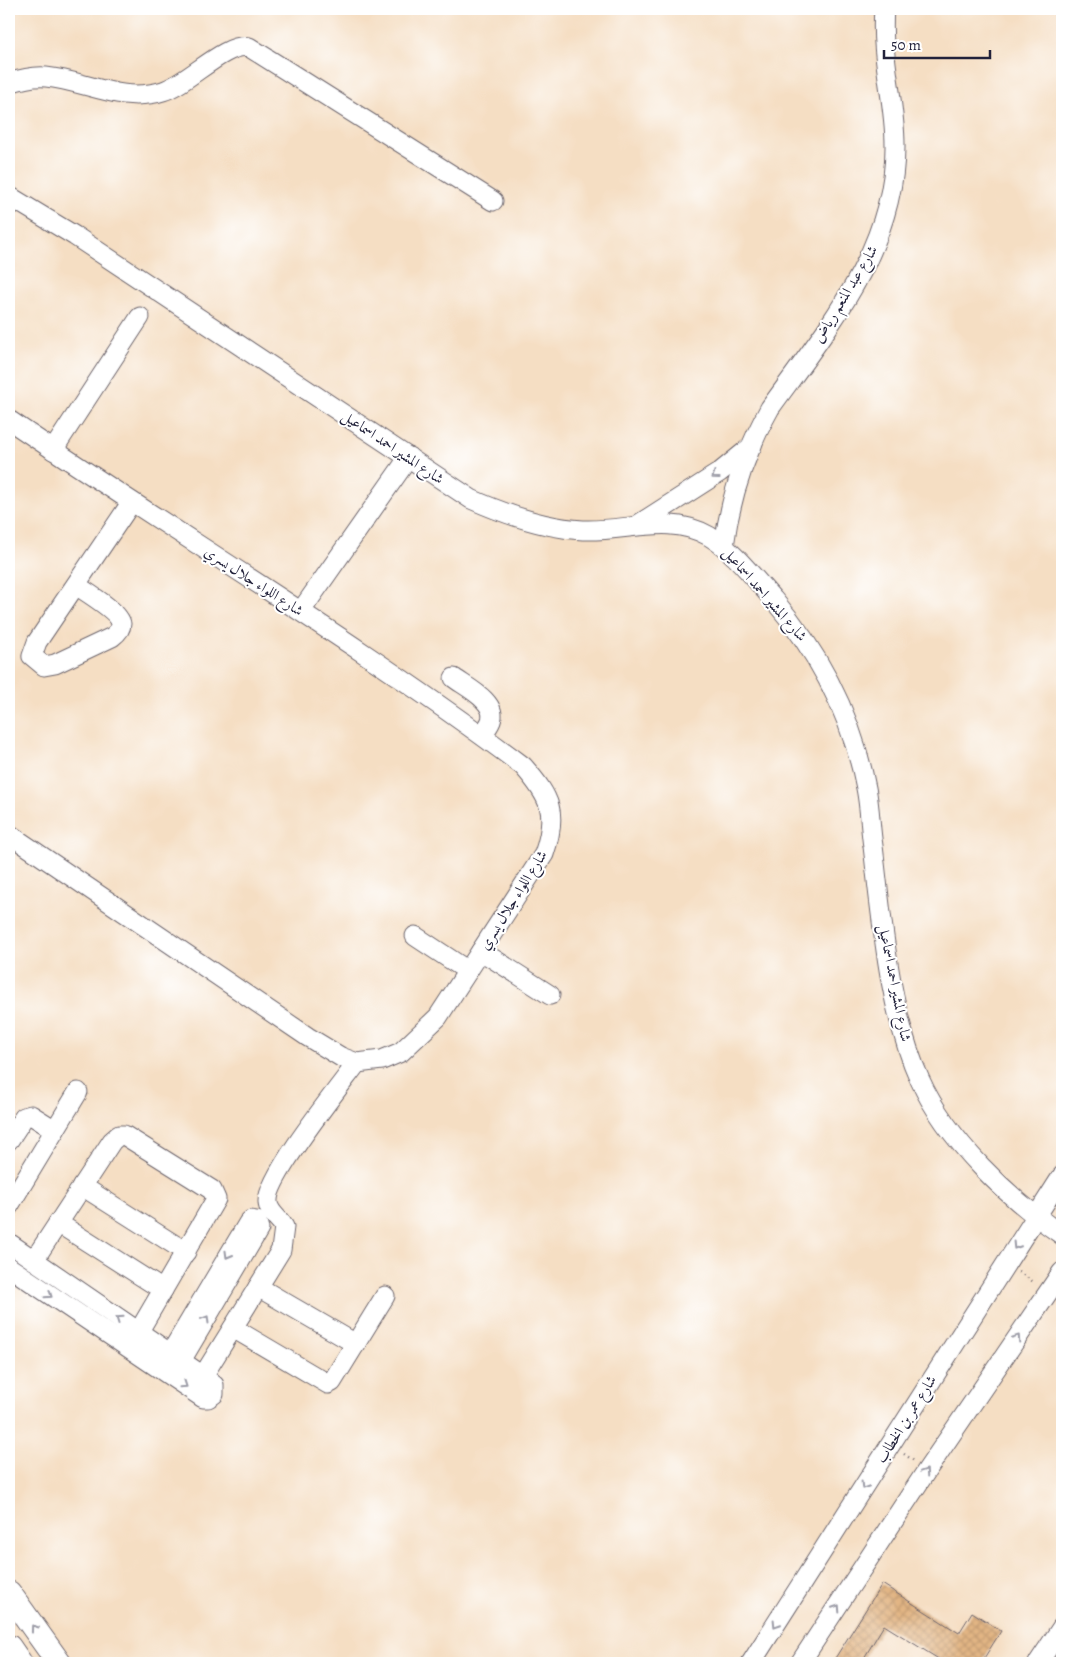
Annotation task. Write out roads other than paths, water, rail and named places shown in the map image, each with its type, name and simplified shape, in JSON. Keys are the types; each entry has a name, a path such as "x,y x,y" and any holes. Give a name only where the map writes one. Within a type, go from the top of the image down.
{"main road":[{"path":"9,1593 59,1663"},
{"path":"9,1647 20,1663"}],"street":[{"name":"شارع عبد المنعم رياض","path":"724,546 732,501 753,445 770,408 860,276 876,246 887,213 894,178 896,144 884,59 884,9"},
{"path":"9,83 24,78 46,77 120,95 142,96 163,91 183,83 235,47 249,47 493,201"},
{"name":"شارع المشير احمد اسماعيل","path":"9,196 75,236 471,499 509,516 548,526 585,530 679,525 694,529 724,546 798,628 825,671 844,710 866,788 887,950 899,1015 920,1081 940,1115 972,1156 1036,1215 1062,1235"},
{"path":"53,450 140,318"},
{"name":"شارع اللواء جلال يسري","path":"9,420 131,503 301,611 482,735 523,766 538,783 550,804 552,830 544,854 438,1017 401,1052 388,1057 357,1063"},
{"name":"شارع عبد المنعم رياض","path":"636,526 698,488 753,445"},
{"path":"301,611 409,457"},
{"path":"76,585 117,614 121,624 118,632 112,637 55,664 44,666 32,656 37,642 131,503"},
{"path":"454,678 482,698 490,708 492,720 482,735"},
{"path":"9,834 314,1040 341,1057 357,1063 293,1152 273,1184 267,1200 268,1206 281,1222 285,1234 281,1250 203,1376"},
{"path":"416,936 468,971"},
{"path":"481,950 550,996"},
{"path":"9,1206 78,1092"},
{"path":"12,1129 24,1117 31,1115 55,1130"},
{"path":"34,1260 112,1141 119,1135 124,1135 212,1190 216,1199 134,1340"},
{"name":"شارع عمر بن الخطاب","path":"751,1663 1005,1263 1036,1215 1060,1183"},
{"path":"82,1186 186,1252"},
{"path":"251,1220 257,1221 259,1229 176,1358 248,1222 251,1220"},
{"path":"58,1223 163,1290"},
{"path":"9,1243 34,1260 134,1340 203,1398 208,1398 214,1394 215,1388 203,1376 176,1358 134,1340 9,1267"},
{"path":"800,1663 927,1470 1062,1272"},
{"path":"258,1286 356,1344"},
{"path":"234,1328 328,1384 332,1382 385,1296"},
{"path":"1038,1663 1062,1627"}]}
